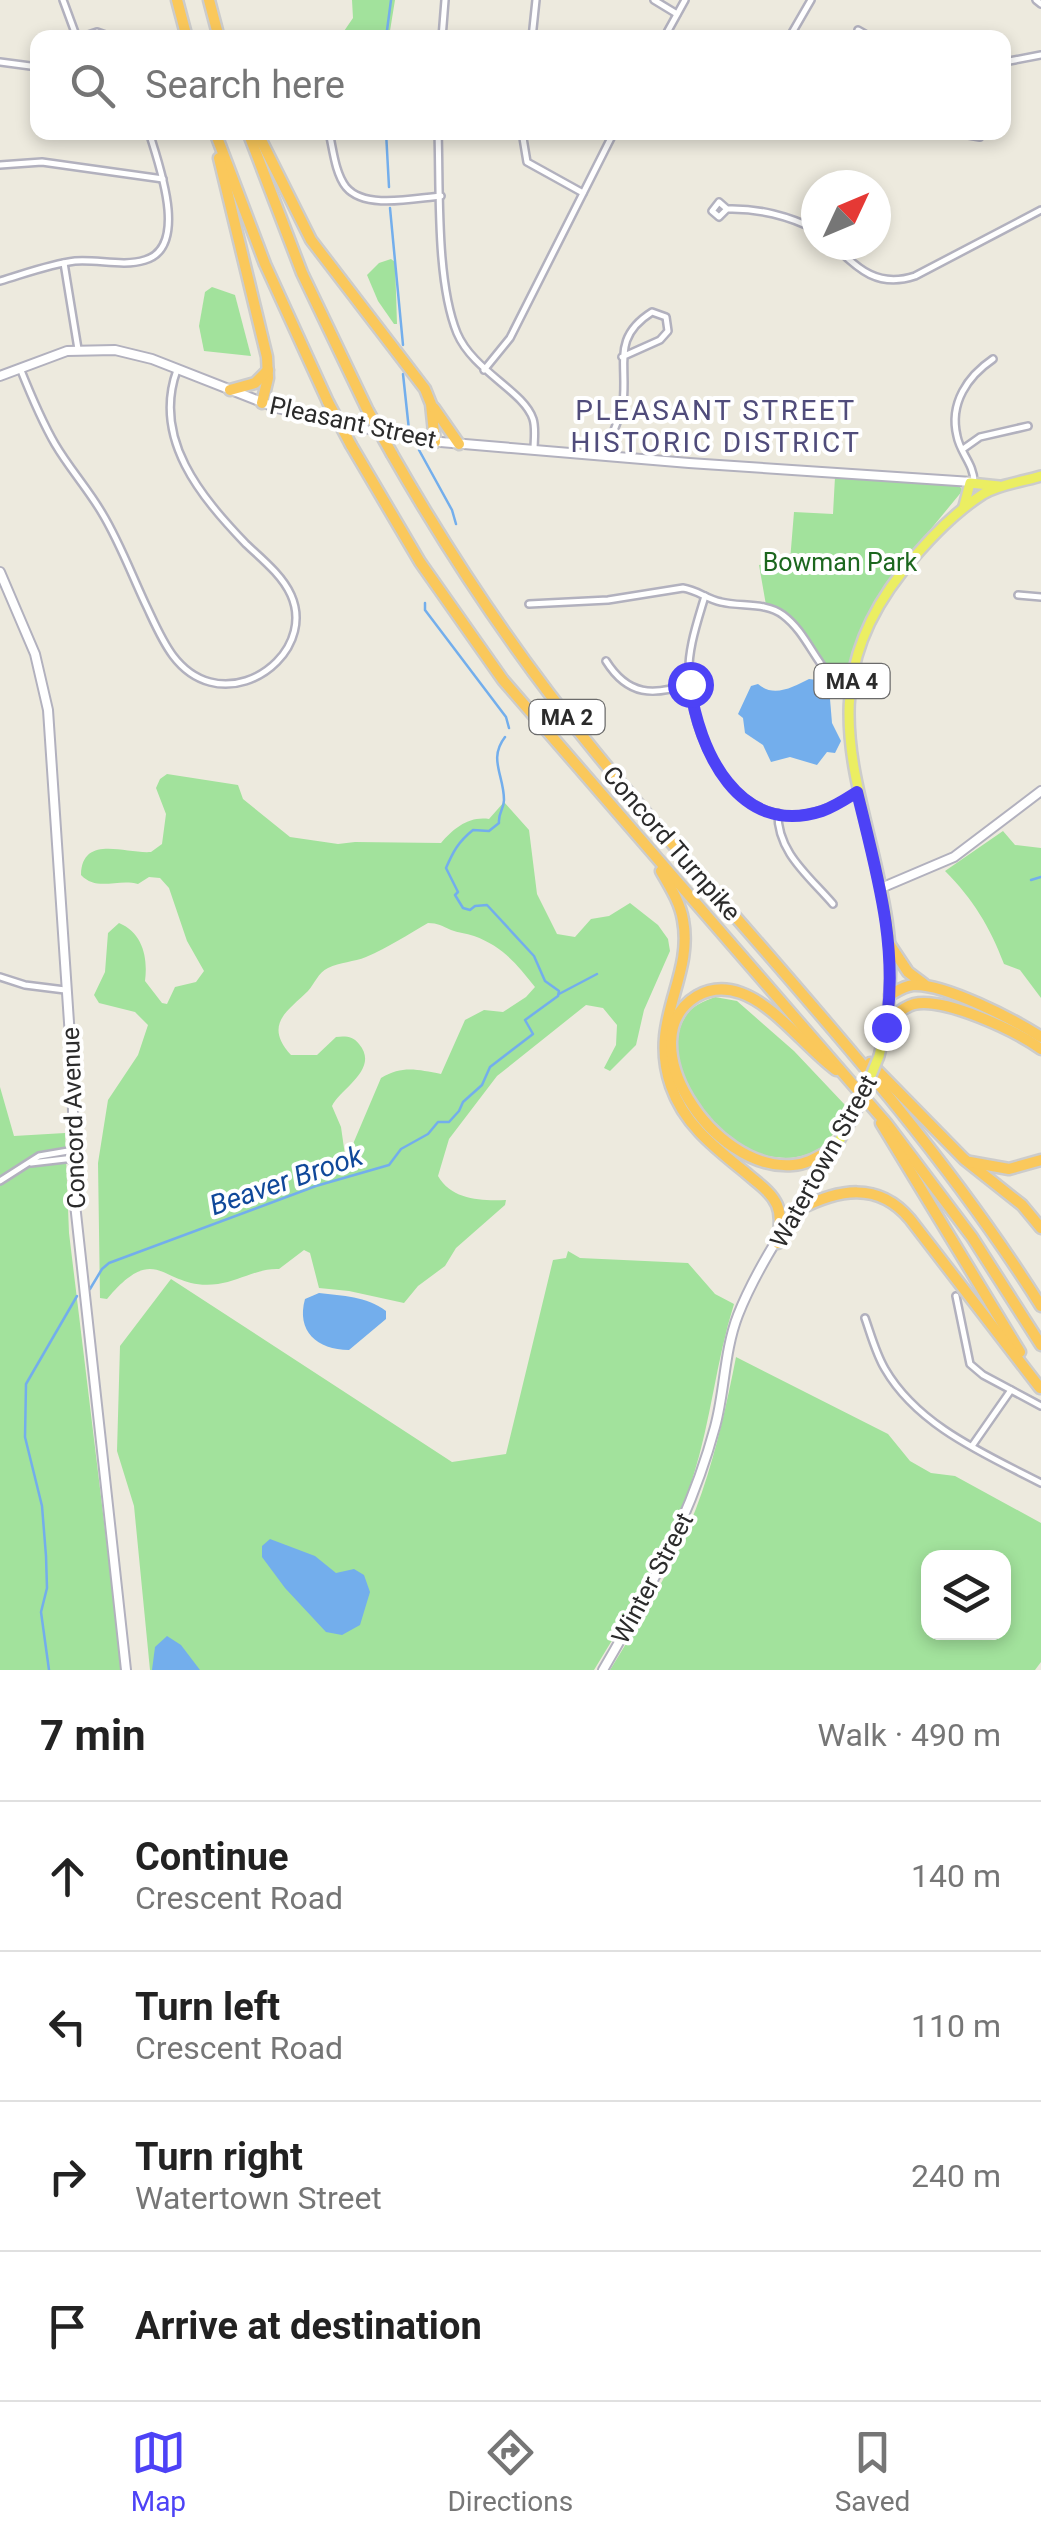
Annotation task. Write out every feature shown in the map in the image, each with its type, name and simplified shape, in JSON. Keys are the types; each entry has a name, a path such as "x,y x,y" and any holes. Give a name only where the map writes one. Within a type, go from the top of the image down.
{"highway":[{"path":"177,0 185,30"},
{"path":"209,0 217,30"},
{"path":"216,140 268,369 262,403"},
{"name":"Concord Turnpike","path":"218,140 270,275 328,402 420,562 488,661 548,736 851,1081"},
{"name":"Concord Turnpike","path":"251,140 306,283 368,411 473,586 563,712 638,805 845,1042 956,1180 1041,1306"},
{"path":"261,140 308,235 420,381 459,444"},
{"path":"230,390 254,383 268,369"},
{"path":"430,402 434,442"},
{"path":"648,848 676,900 684,929 683,957 664,1031 664,1056 671,1086 694,1128 773,1198 780,1216 778,1243"},
{"path":"890,945 908,972 929,988"},
{"path":"890,994 910,986 929,988 994,1011 1041,1037"},
{"path":"835,1148 810,1161 788,1166 753,1158 726,1144 696,1114 684,1092 674,1054 675,1026 685,1006 699,995 716,990 738,992 762,1005 814,1054 851,1081"},
{"path":"887,1021 910,1005 932,1004 988,1021 1041,1050"},
{"path":"845,1042 878,1069 965,1160 1022,1205 1041,1228"},
{"name":"MA 2","path":"851,1081 966,1228 1041,1345"},
{"path":"872,1105 892,1146 1040,1389"},
{"path":"965,1160 1009,1169 1041,1160"},
{"path":"798,1210 825,1196 850,1191 871,1193 895,1204 1040,1389"}],"main road":[{"name":"Pleasant Street","path":"0,376 78,349 120,351 178,369 262,403 434,442 972,488 1003,486 1041,476"},
{"name":"Watertown Street","path":"716,1426 734,1328 747,1295 855,1114 879,1056 887,1021 890,945 849,744 851,693 862,643 876,609 912,559 963,508 972,488"},
{"name":"Concord Avenue","path":"0,572 43,677 48,710 82,1273 126,1670"},
{"path":"880,888 954,858 1041,791"},
{"name":"Winter Street","path":"603,1670 680,1532 716,1426"}],"street":[{"path":"62,0 75,30"},
{"path":"443,30 445,0"},
{"path":"533,30 536,0"},
{"path":"654,0 677,14"},
{"path":"668,30 686,0"},
{"path":"792,30 808,1"},
{"path":"1011,61 1041,55"},
{"path":"0,62 30,66"},
{"path":"0,281 64,263 138,262 156,255 168,234 164,179 152,140"},
{"path":"331,140 339,173 348,190 357,195 399,199 441,196"},
{"path":"438,140 450,306 458,335 484,370 528,410 534,422 534,450"},
{"path":"524,140 528,162 583,193"},
{"path":"484,370 510,338 610,140"},
{"path":"0,164 42,162 164,179"},
{"path":"727,210 770,214 801,225"},
{"path":"850,260 863,272 884,280 915,276 1041,210"},
{"path":"64,263 78,349"},
{"path":"606,455 624,400 622,358 628,336 652,312 666,318 668,331 660,340 622,358"},
{"path":"972,488 974,470 956,432 962,391 970,376 993,359"},
{"path":"20,368 56,446 112,529 171,654 188,672 213,683 244,681 272,667 284,655 295,626 295,608 281,580 209,502 179,456 170,414 178,369"},
{"path":"963,449 980,438 1028,426"},
{"path":"529,604 608,600 693,589 715,601 774,610 786,616 820,666 851,693"},
{"path":"1018,595 1041,597"},
{"path":"705,596 692,642 690,684 699,730 719,772 740,796 778,813 820,811 857,792"},
{"path":"606,660 625,682 652,693 690,684"},
{"path":"778,813 778,831 784,846 833,904"},
{"path":"0,977 25,985 66,990"},
{"path":"0,1180 46,1154 74,1154"},
{"path":"956,1296 968,1359 974,1369 1041,1406"},
{"path":"865,1318 889,1376 939,1427 1041,1483"},
{"path":"972,1446 1011,1390"}],"green space":[{"path":"352,0 395,0 390,30 345,30 353,18"},
{"path":"391,259 395,262 397,324 378,301 367,275 379,263"},
{"path":"212,287 235,295 251,356 204,351 199,326 205,292"},
{"name":"Bowman Park","path":"835,477 958,485 963,490 884,586 843,676 835,674 780,610 766,605 759,565 790,561 794,512 833,514"},
{"path":"167,774 238,785 243,799 290,837 338,844 441,843 462,824 489,819 504,802 529,830 537,894 557,934 575,937 591,919 609,916 630,903 658,925 668,939 670,951 644,1010 636,1045 610,1071 604,1068 616,1045 617,1025 603,1008 586,1005 497,1076 449,1139 438,1176 444,1184 468,1197 506,1200 505,1205 456,1248 445,1266 418,1286 404,1303 319,1288 310,1253 304,1250 279,1269 218,1284 184,1281 150,1269 124,1281 107,1299 100,1298 98,1163 108,1100 138,1055 148,1025 135,1012 99,1003 94,995 105,972 108,933 119,923 134,933 144,955 145,981 162,1003 167,1004 175,987 196,982 204,971 187,941 169,888 160,878 149,877 138,884 101,884 81,875 83,862 97,850 151,852 162,844 166,814 156,788","holes":["428,923 493,945 535,987 503,1012 484,1010 465,1020 441,1074 404,1070 381,1078 345,1155 341,1127 332,1106 362,1070 364,1053 354,1039 336,1037 317,1055 291,1055 279,1035 279,1026 286,1012 325,970 366,957"]},
{"path":"1003,831 1015,845 1041,848 1041,998 1020,970 1004,964 980,914 945,871"},
{"path":"715,997 737,1001 794,1051 846,1106 841,1124 817,1150 787,1158 753,1152 722,1136 703,1116 682,1076 679,1032 697,1005"},
{"path":"0,1087 14,1136 65,1133 69,1233 122,1670 0,1670"},
{"path":"568,1251 580,1258 688,1263 715,1294 734,1304 699,1456 684,1503 649,1576 594,1670 150,1670 134,1506 117,1451 120,1346 171,1279 452,1462 506,1454 553,1260 566,1258"},
{"path":"736,1357 888,1434 910,1461 931,1473 955,1476 1041,1523 1041,1662 1035,1670 610,1670 683,1539 702,1492"}],"water":[{"path":"809,679 817,680 830,699 832,723 841,741 835,753 827,752 817,765 790,757 771,762 763,745 745,733 743,718 738,714 751,686 758,684 777,691"},
{"path":"319,1293 370,1302 386,1311 386,1319 349,1350 327,1347 312,1336 304,1320 305,1299"},
{"path":"270,1539 315,1556 336,1573 354,1569 364,1575 370,1592 360,1625 342,1635 326,1632 262,1557 262,1546"},
{"path":"167,1636 181,1645 200,1670 152,1670 155,1647"}],"waterway":[{"name":"Beaver Brook","path":"387,30 391,0"},
{"name":"Beaver Brook","path":"386,140 389,187"},
{"name":"Beaver Brook","path":"390,208 403,345"},
{"name":"Beaver Brook","path":"403,374 409,430"},
{"name":"Beaver Brook","path":"419,450 456,524"},
{"name":"Beaver Brook","path":"425,603 425,610 506,717 509,728"},
{"name":"Beaver Brook","path":"90,1289 109,1263 316,1186 389,1165 401,1149 428,1134 438,1122 449,1122 482,1085 490,1067 533,1034 525,1020 558,996 559,991 545,981 534,956 487,905 463,908 446,868 456,848 473,830 489,831 499,823 504,800 498,753 505,737"},
{"path":"1031,880 1041,877"},
{"path":"559,994 597,974"},
{"name":"Beaver Brook","path":"49,1670 41,1612 47,1588 42,1506 25,1437 26,1384 77,1296"}],"district":[{"name":"PLEASANT STREET HISTORIC DISTRICT","path":"716,426"}],"route":[{"path":"690,684 704,744 719,772 740,796 769,811 802,814 820,811 857,792 889,935 891,978 886,1027"}]}
